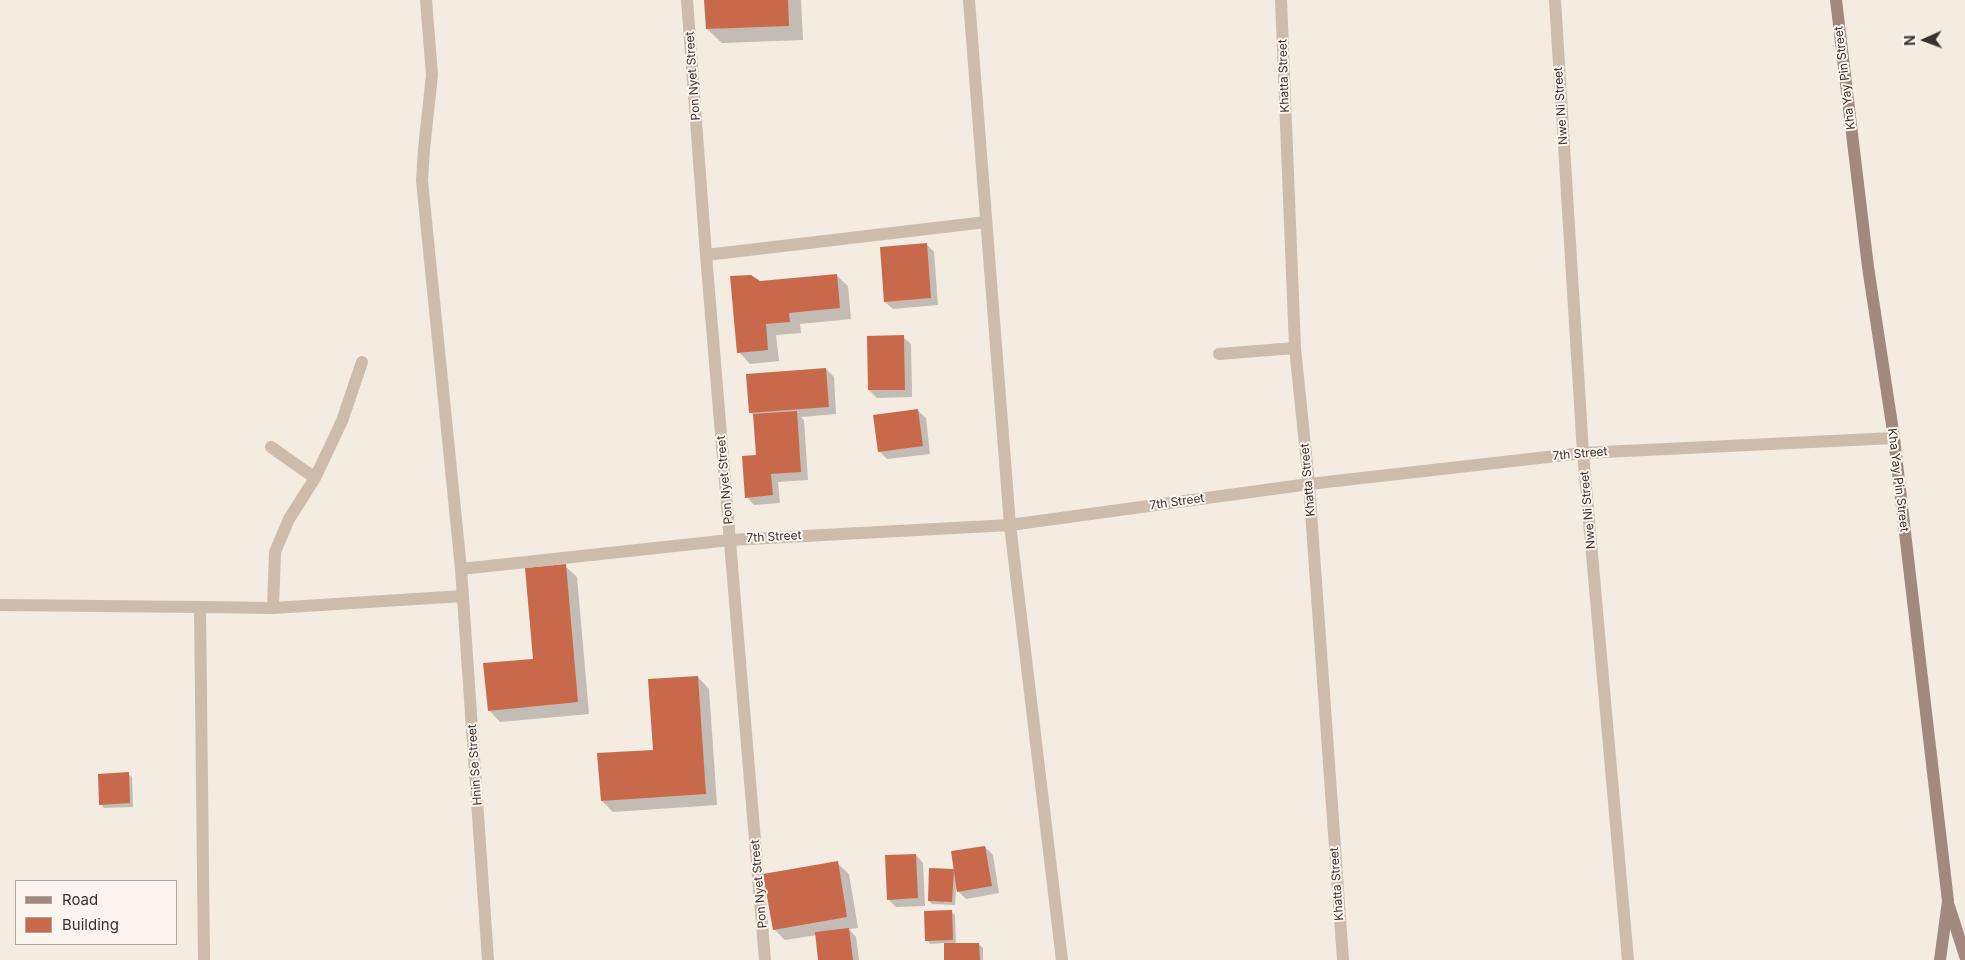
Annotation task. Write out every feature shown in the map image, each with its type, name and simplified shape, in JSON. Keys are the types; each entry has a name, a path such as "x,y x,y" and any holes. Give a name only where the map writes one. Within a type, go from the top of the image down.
{"street":[{"name":"Hnin Se Street","path":"426,0 432,75 422,181 461,569 488,960"},
{"name":"Pon Nyet Street","path":"687,0 706,254 765,960"},
{"path":"969,0 1010,525 1062,960"},
{"name":"Khatta Street","path":"1280,0 1295,348 1309,484 1343,960"},
{"name":"Nwe Ni Street","path":"1555,0 1583,453 1628,960"},
{"name":"Kha Yay Pin Street","path":"1836,0 1868,267 1894,438 1948,902 1940,960"},
{"path":"706,254 986,222"},
{"path":"1219,354 1295,348"},
{"path":"273,608 274,552 289,519 315,478 342,421 362,362"},
{"name":"7th Street","path":"461,569 730,540 1010,525 1309,484 1583,453 1894,438"},
{"path":"271,447 315,478"},
{"path":"0,605 273,608 463,596"},
{"path":"200,607 204,960"},
{"path":"1948,902 1965,956"}],"building":[{"path":"704,0 788,0 789,26 706,29"},
{"path":"927,243 931,298 884,302 880,247"},
{"path":"837,274 840,308 789,313 790,322 766,324 768,350 737,353 730,276 751,275 760,281"},
{"path":"904,335 905,390 868,390 867,336"},
{"path":"826,368 829,407 749,413 746,374"},
{"path":"918,409 923,446 878,452 873,415"},
{"path":"797,411 801,472 771,474 773,495 745,498 742,456 756,455 753,414"},
{"path":"566,564 578,702 488,711 483,663 533,659 525,568"},
{"path":"698,676 706,794 601,801 597,753 653,750 648,679"},
{"path":"129,772 130,803 99,805 98,774"},
{"path":"985,846 992,886 957,892 951,851"},
{"path":"916,854 918,898 887,900 885,855"},
{"path":"838,861 847,917 773,930 763,874"},
{"path":"929,868 954,869 952,902 928,901"},
{"path":"952,910 953,940 925,941 924,911"},
{"path":"849,928 853,960 818,960 815,932"},
{"path":"944,943 979,943 980,960 944,960"}]}
